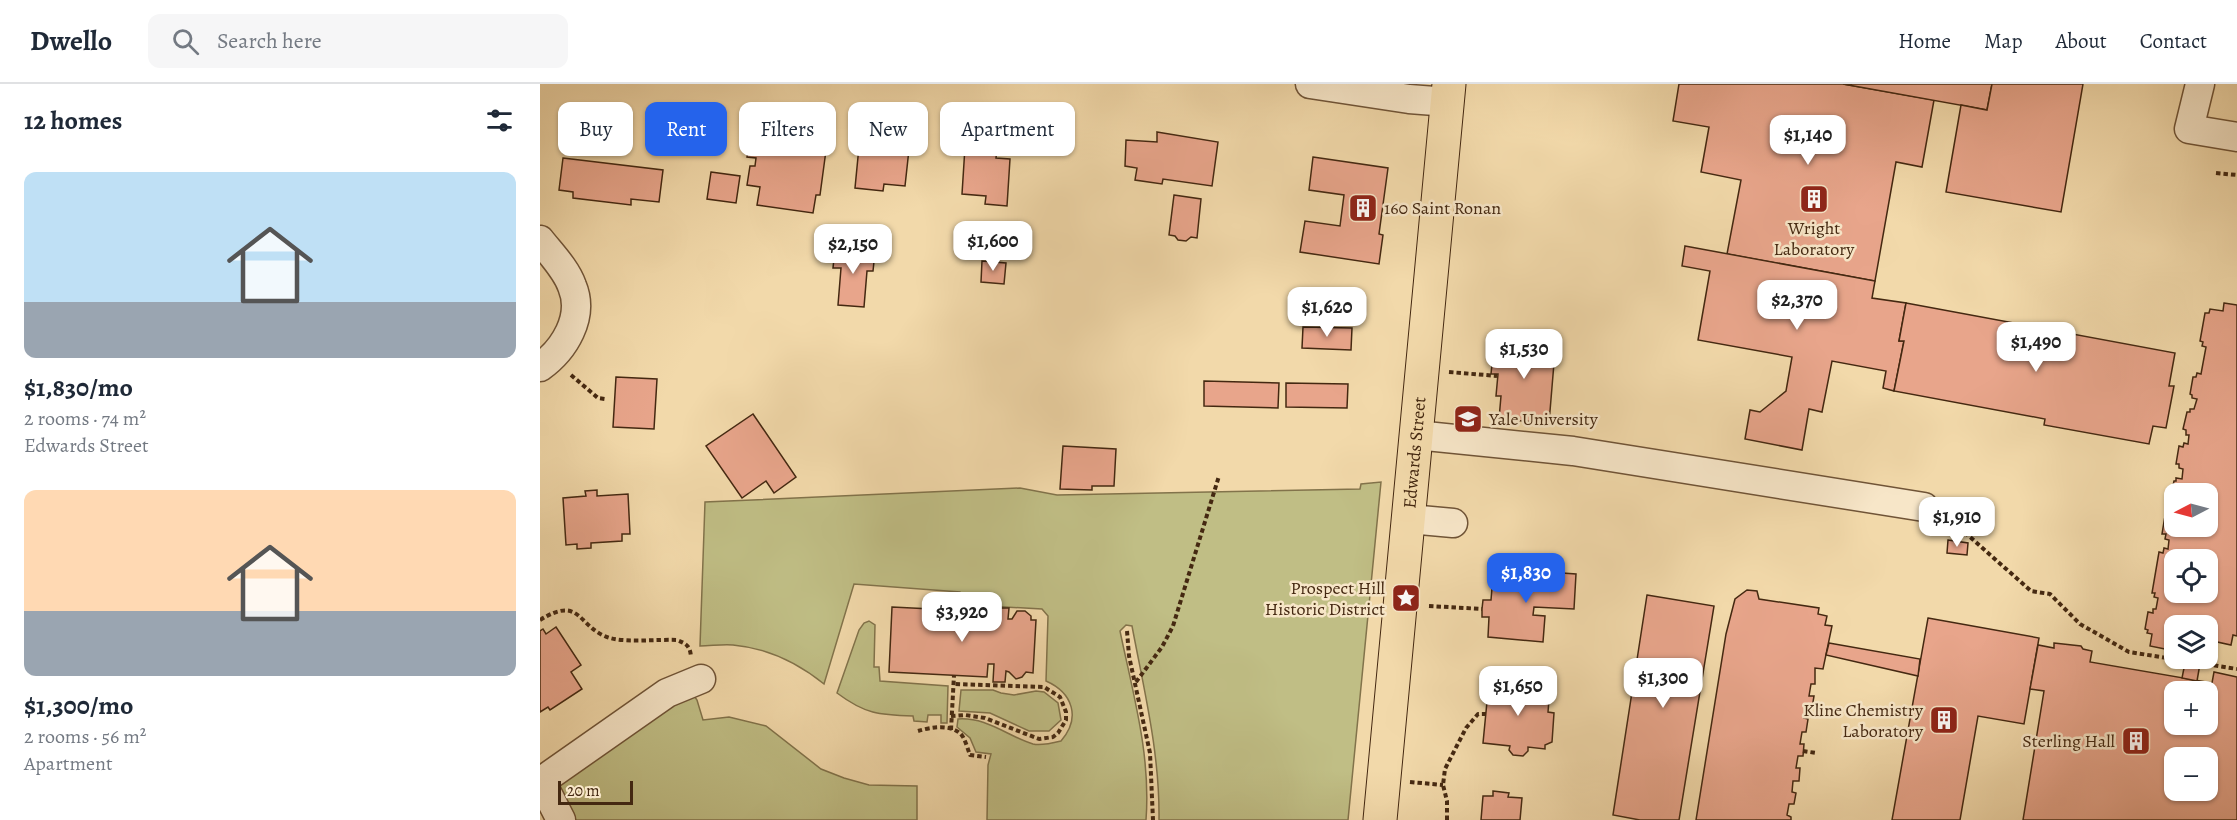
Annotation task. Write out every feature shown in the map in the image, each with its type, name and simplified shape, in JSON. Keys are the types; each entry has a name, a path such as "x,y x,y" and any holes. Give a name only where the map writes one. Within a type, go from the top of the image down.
{"main road":[{"name":"Edwards Street","path":"1380,820 1448,93"}],"street":[{"path":"1310,84 1409,99 1448,93"},
{"path":"2200,84 2189,129 2237,137"},
{"path":"540,240 573,287 575,303 573,321 565,343 554,357 540,367"},
{"path":"1416,435 1573,451 1924,507"},
{"path":"1409,519 1454,523"},
{"path":"561,820 541,781 667,693 696,670"}],"path":[{"path":"2216,173 2237,175"},
{"path":"1448,372 1497,376"},
{"path":"573,377 598,398 605,399"},
{"path":"1136,681 1162,647 1173,626 1219,476"},
{"path":"1924,507 1961,529 2031,591 2050,594 2080,624 2129,651 2237,669"},
{"path":"1425,606 1482,609"},
{"path":"540,620 555,611 568,610 578,614 593,629 610,638 677,640 686,643 690,648 696,670"},
{"path":"1127,631 1129,656 1150,753 1153,820"},
{"path":"951,730 954,675"},
{"path":"951,716 965,715 985,718 1039,739 1053,737 1066,720 1064,703 1060,697 1044,687 954,684"},
{"path":"1447,820 1447,801 1443,785 1445,769 1466,728 1478,714 1486,714"},
{"path":"918,731 935,727 951,730 963,736 970,756 986,757"},
{"path":"1803,751 1816,753"},
{"path":"1410,782 1443,785"}],"shaded area":[{"path":"1381,482 1348,820 1159,820 1154,746 1132,626 1126,625 1120,631 1143,748 1147,796 1146,820 987,820 988,765 991,754 976,752 970,738 957,727 958,719 988,724 1036,745 1061,741 1071,724 1072,715 1068,699 1063,692 1046,681 1048,616 1042,609 969,605 960,592 854,584 824,684 793,663 758,649 729,645 700,646 705,502 1020,488 1057,495 1360,489 1361,484"},
{"path":"869,621 875,625 874,667 879,667 880,681 948,686 947,723 941,723 941,715 928,715 927,722 914,721 913,716 873,712 837,693 859,630 864,623"},
{"path":"961,690 993,690 1014,695 1044,692 1058,703 1061,720 1049,731 1029,731 990,713 959,711"},
{"path":"692,693 697,700 703,720 729,717 766,726 821,769 869,785 917,786 917,820 571,820 557,786"}],"building":[{"name":"Wright Laboratory","path":"1679,84 1843,84 1934,100 1922,167 1896,162 1875,281 1727,254 1741,180 1701,172 1709,127 1673,121"},
{"path":"1843,84 1992,84 1987,110"},
{"path":"1992,84 2083,84 2061,212 1946,192 1961,105 1987,110"},
{"path":"1157,132 1218,142 1212,186 1163,179 1162,184 1135,180 1137,168 1125,166 1126,140 1157,142"},
{"path":"825,156 820,195 816,195 813,213 757,205 760,187 747,185 750,166 755,166 756,158 747,157"},
{"path":"858,156 908,156 905,186 884,184 883,191 855,188"},
{"path":"964,156 996,156 996,158 1010,159 1007,206 985,204 986,196 962,194"},
{"name":"160 Saint Ronan","path":"1313,157 1388,168 1379,234 1383,235 1379,264 1300,252 1305,221 1340,226 1344,195 1309,190"},
{"path":"563,158 663,170 659,202 631,199 631,205 573,198 573,192 559,190"},
{"path":"711,172 740,176 736,203 707,199"},
{"path":"1174,195 1201,199 1197,238 1191,237 1186,241 1169,235"},
{"path":"1685,246 1875,281 1872,298 1906,303 1899,341 1904,341 1894,391 1883,388 1886,371 1832,361 1822,412 1809,409 1802,450 1745,439 1750,410 1760,412 1786,391 1792,357 1698,340 1710,271 1682,266"},
{"path":"835,249 875,252 873,271 867,271 864,307 838,305 841,268 833,268"},
{"path":"982,261 1006,263 1004,284 981,282"},
{"path":"1906,303 2175,353 2169,386 2174,386 2166,428 2153,426 2149,444 2044,425 2045,419 1894,391 1904,341 1899,341"},
{"path":"2224,303 2237,305 2237,636 2233,635 2231,645 2218,642 2218,615 2164,615 2164,649 2150,646 2152,634 2147,633 2148,630 2145,629 2148,612 2153,613 2153,609 2156,609 2158,598 2154,597 2155,593 2152,593 2159,552 2163,553 2164,548 2168,549 2169,540 2165,537 2218,537 2218,483 2174,483 2176,478 2182,479 2183,469 2176,464 2179,446 2183,447 2184,443 2188,444 2189,435 2186,435 2186,430 2183,429 2187,412 2194,409 2197,399 2192,398 2190,394 2193,377 2196,377 2197,373 2201,374 2206,347 2202,346 2203,342 2200,341 2205,313 2209,313 2210,309 2223,311"},
{"path":"1303,327 1352,328 1351,350 1302,348"},
{"path":"1502,336 1535,339 1534,349 1555,351 1549,423 1499,419 1501,396 1496,396 1498,374 1491,374 1494,345 1502,346"},
{"path":"616,377 657,379 654,429 613,427"},
{"path":"1204,381 1279,383 1278,408 1204,406"},
{"path":"1286,383 1348,384 1347,408 1286,407"},
{"path":"753,414 796,477 774,493 766,481 742,498 706,446"},
{"path":"1063,446 1116,449 1114,486 1092,486 1092,490 1060,489"},
{"path":"597,490 597,496 628,494 630,534 622,534 622,541 591,543 591,548 577,549 577,544 566,545 563,498 586,496 585,491"},
{"path":"1948,540 1968,543 1967,555 1947,553"},
{"path":"1533,571 1576,574 1574,609 1534,607 1533,615 1545,616 1543,642 1488,637 1489,617 1482,617 1482,609 1483,600 1491,600 1493,576 1532,579"},
{"path":"1747,590 1757,591 1759,599 1819,608 1818,614 1827,616 1825,625 1832,626 1823,669 1815,668 1815,684 1811,684 1809,696 1814,696 1812,708 1807,708 1804,718 1808,719 1806,732 1802,732 1800,744 1804,744 1803,756 1798,756 1796,768 1800,768 1799,781 1793,781 1792,792 1796,793 1794,804 1789,804 1787,815 1791,817 1791,820 1696,820 1726,634 1735,599"},
{"path":"1647,595 1714,606 1679,820 1640,820 1613,815"},
{"path":"892,607 991,612 991,625 995,625 997,608 1009,608 1008,619 1012,619 1017,611 1025,611 1031,616 1031,620 1036,620 1033,673 1026,672 1022,677 1016,679 1006,671 1005,682 993,682 994,664 988,664 987,677 889,672"},
{"name":"Kline Chemistry Laboratory","path":"1928,618 2039,638 2024,724 1978,716 1960,820 1892,820"},
{"path":"556,627 581,665 571,672 582,689 550,710 548,707 540,712 540,631 543,629 546,634"},
{"path":"1829,643 1920,659 1918,676 1826,655"},
{"name":"Sterling Hall","path":"2054,643 2081,646 2083,649 2092,651 2090,662 2200,681 2164,681 2164,735 2218,735 2218,681 2212,681 2214,672 2237,677 2237,820 2023,820 2044,691 2030,689 2038,645 2054,648"},
{"path":"2184,669 2199,669 2197,681 2182,678"},
{"path":"1489,681 1550,687 1548,712 1554,713 1552,742 1545,745 1545,749 1528,747 1528,751 1523,756 1513,755 1509,750 1510,746 1483,743"},
{"path":"1493,791 1509,793 1508,797 1522,798 1520,820 1481,820 1483,796 1493,796"}],"place":[{"name":"Wright Laboratory","path":"1814,199"},
{"name":"160 Saint Ronan","path":"1363,208"},
{"name":"Yale University","path":"1468,419"},
{"name":"Prospect Hill Historic District","path":"1406,598"},
{"name":"Kline Chemistry Laboratory","path":"1944,720"},
{"name":"Sterling Hall","path":"2136,741"}]}
